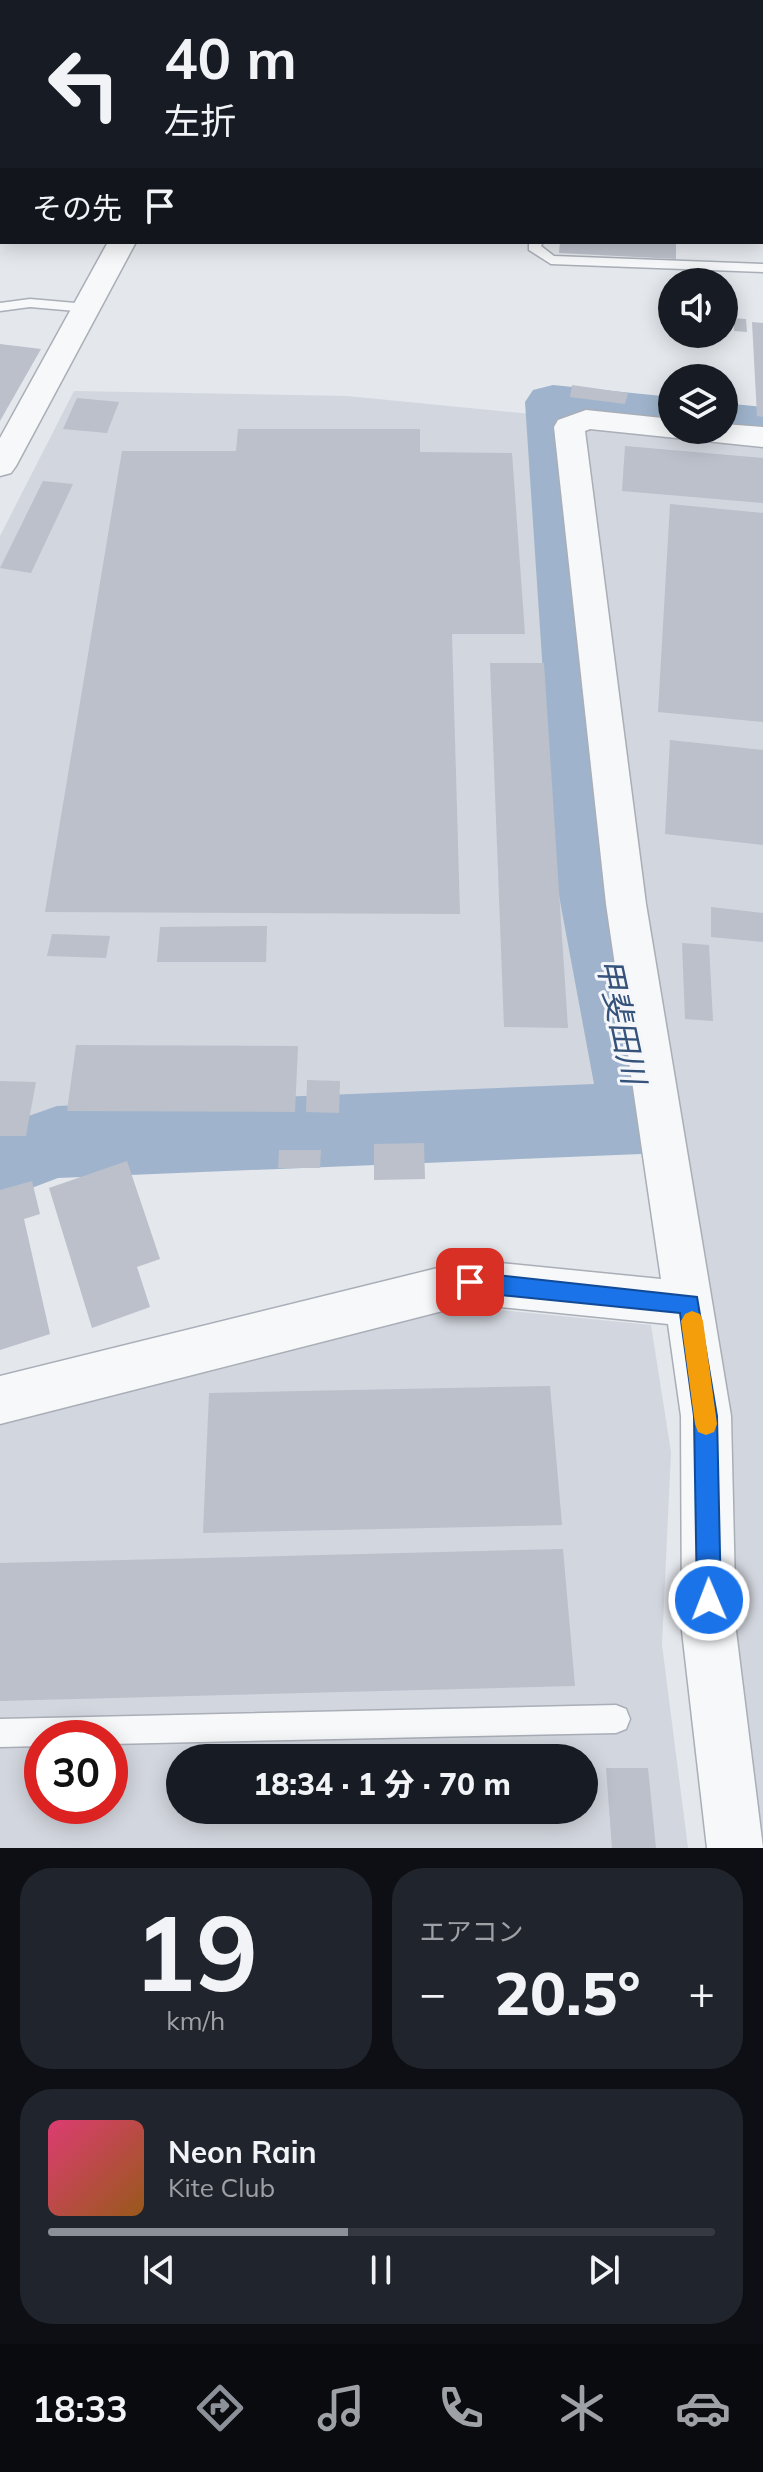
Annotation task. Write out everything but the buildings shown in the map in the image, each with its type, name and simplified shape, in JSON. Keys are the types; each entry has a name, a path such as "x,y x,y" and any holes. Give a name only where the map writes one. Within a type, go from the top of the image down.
{"street":[{"path":"0,466 121,244"},
{"path":"658,427 586,419 569,427 626,904 706,1416 709,1631 736,1848"},
{"path":"738,435 763,437"},
{"path":"0,1400 470,1282 690,1304"}],"lane":[{"path":"535,244 534,247 551,260 763,268"},
{"path":"0,307 30,303 87,308"},
{"path":"0,1733 616,1719"}],"shaded area":[{"path":"74,391 347,396 540,415 582,885 623,1113 56,1133 0,1155 0,536"},
{"path":"583,429 658,437 658,444 725,444 763,448 763,1848 736,1662 732,1431 657,996"},
{"path":"470,1307 651,1325 671,1452 662,1645 688,1848 0,1848 0,1416 396,1318"}],"waterway":[{"name":"甲斐田川","path":"0,1163 57,1142 641,1118 593,885 553,402 658,413"},
{"name":"甲斐田川","path":"738,421 763,424"}],"slow traffic":[{"path":"692,1321 706,1424"}],"route":[{"path":"470,1282 690,1304 706,1416 709,1600"}]}
